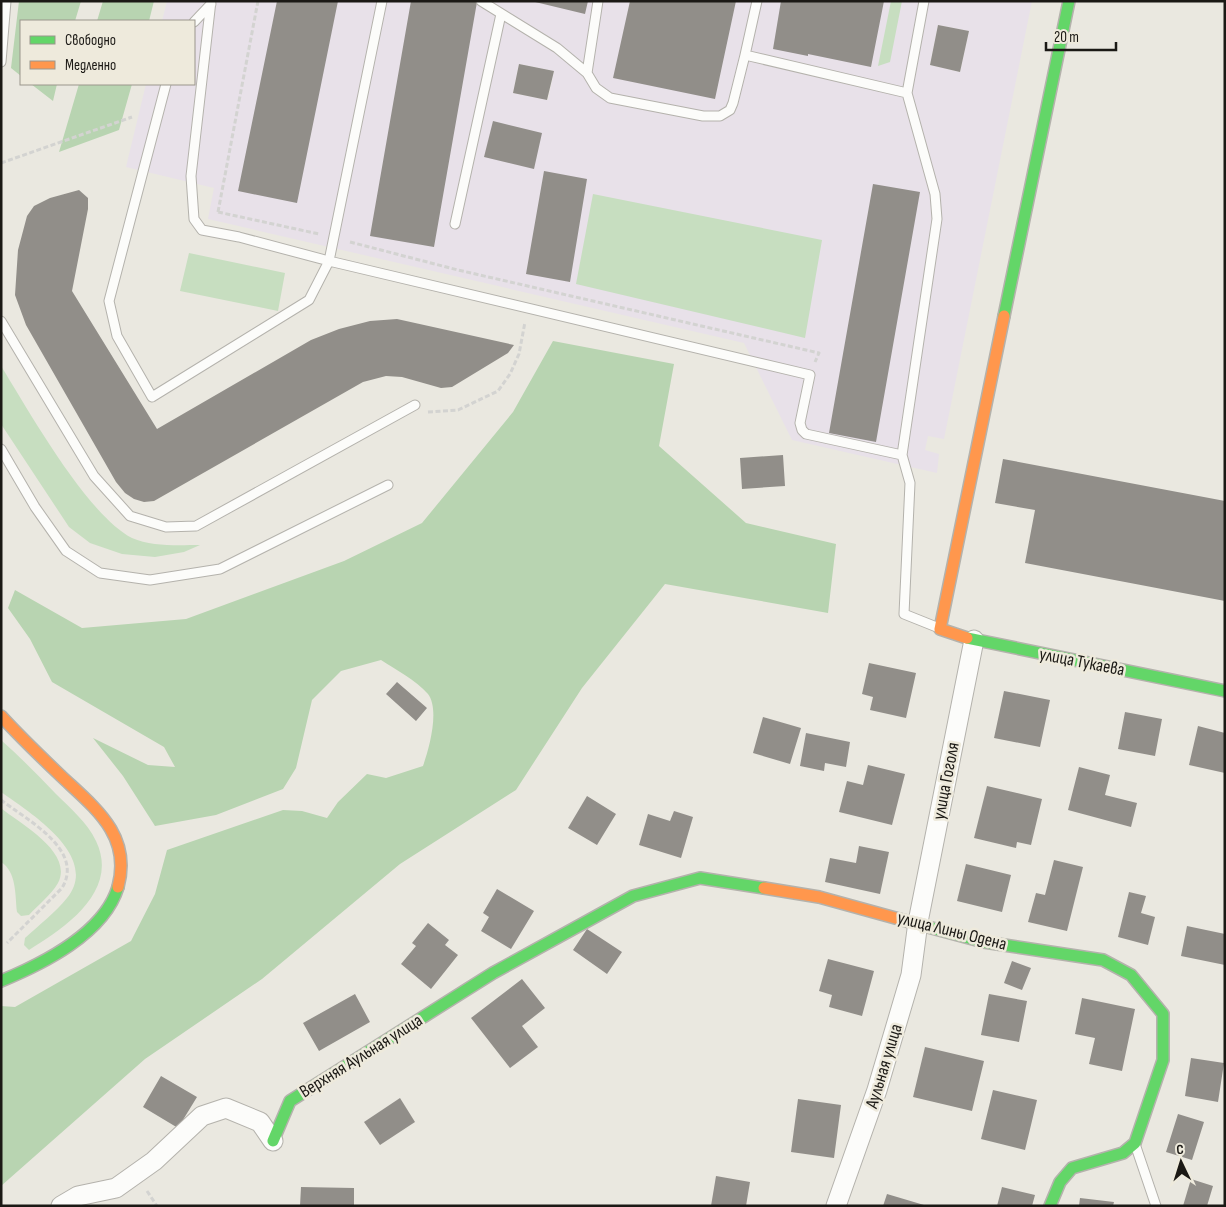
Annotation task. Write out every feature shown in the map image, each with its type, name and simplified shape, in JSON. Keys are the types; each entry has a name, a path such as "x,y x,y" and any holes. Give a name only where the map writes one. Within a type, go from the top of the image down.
{"street":[{"path":"940,629 1069,1"},
{"name":"улица Тукаева","path":"940,629 974,640 1225,691"},
{"name":"улица Гоголя","path":"918,922 974,640"},
{"path":"1,716 102,814 118,844 121,874 112,904 84,936 52,959 1,981"},
{"name":"улица Лины Одена","path":"700,878 819,897 918,922 984,942 1103,960 1131,975 1163,1014 1163,1060 1135,1143"},
{"name":"Верхняя Аульная улица","path":"274,1142 290,1101 493,973 633,896 700,878"},
{"name":"Аульная улица","path":"836,1206 877,1090 909,985 918,922"},
{"name":"Верхняя Аульная улица","path":"61,1206 78,1196 116,1188 154,1161 202,1116 226,1108 260,1122 274,1142"},
{"path":"1050,1206 1060,1182 1072,1168 1123,1153 1135,1143"}],"lane":[{"path":"1,62 6,1"},
{"path":"166,85 109,301 117,336 152,396 310,300 329,261 382,1"},
{"path":"481,1 557,48 587,73 596,88 610,98 703,116 720,116 730,110 746,55 757,1"},
{"path":"587,73 598,1"},
{"path":"924,1 907,93 935,194 938,212 902,455 910,483 904,614 940,629"},
{"path":"211,2 191,176 195,223 202,230 810,375 800,423 802,430 806,434 902,455"},
{"path":"195,21 211,2"},
{"path":"455,224 501,14"},
{"path":"746,55 907,93"},
{"path":"1,321 94,476 130,516 166,527 196,526 414,405"},
{"path":"1,449 35,507 66,551 100,573 150,580 220,569 388,485"},
{"path":"1135,1143 1156,1206"}],"path":[{"path":"212,232 218,212 258,1"},
{"path":"1,163 132,117"},
{"path":"218,212 333,237 458,270 819,353 810,375"},
{"path":"414,405 427,412 458,410 498,391 510,374 519,354 527,308"},
{"path":"1,800 52,839 63,852 68,866 67,880 62,888 7,943"}],"shaded area":[{"path":"167,1 1032,1 944,439 928,436 925,450 939,454 937,473 792,440 744,343 208,219 214,188 126,167 146,85 195,85 195,20 162,20","holes":["938,25 969,31 960,72 930,65","519,64 554,71 548,100 513,93"]}],"green space":[{"path":"19,1 81,1 75,20 20,20 20,75 11,68"},
{"path":"103,1 154,1 149,20 97,20"},
{"path":"891,1 902,1 890,62 878,66"},
{"path":"32,85 57,85 53,101"},
{"path":"79,85 132,85 119,130 59,152"},
{"path":"593,194 822,240 805,338 576,284"},
{"path":"189,253 285,273 278,311 180,291"},
{"path":"553,341 674,364 659,446 746,523 836,544 828,613 665,584 582,688 516,790 400,864 262,979 145,1059 1,1186 1,1006 15,1007 131,941 155,894 167,850 283,810 302,811 327,818 338,802 367,774 386,778 423,766 428,750 433,719 433,710 428,694 412,680 381,660 341,671 312,700 296,768 283,789 216,815 155,826 123,776 93,738 148,765 175,767 164,747 52,682 30,639 8,608 15,590 82,628 186,619 344,561 422,523 513,412"},
{"path":"1,366 60,460 96,508 115,526 132,538 148,543 200,545 184,552 155,557 122,554 90,543 69,527 1,424"},
{"path":"1,740 83,821 96,841 101,859 101,876 95,892 85,906 58,931 29,950 24,945 25,938 67,898 75,882 75,867 68,851 57,837 43,823 1,792"},
{"path":"1,808 43,840 59,860 61,872 58,883 29,915 21,916 17,912 13,878 6,866 1,862"}],"building":[{"path":"277,1 338,1 297,203 238,191"},
{"path":"411,1 477,2 434,247 370,236"},
{"path":"531,1 588,1 585,14"},
{"path":"630,1 736,1 715,99 613,78"},
{"path":"781,1 884,1 871,67 773,49"},
{"path":"938,25 969,31 960,72 930,65"},
{"path":"519,64 554,71 547,100 513,93"},
{"path":"493,121 542,133 534,169 484,157"},
{"path":"544,171 587,179 570,282 526,274"},
{"path":"873,184 920,192 876,442 829,433"},
{"path":"79,190 88,198 88,209 72,291 157,429 311,340 339,329 370,321 397,319 514,345 508,353 452,387 441,388 402,377 386,376 363,382 154,501 144,502 134,499 125,493 116,482 26,325 15,295 18,250 27,216 34,206 50,198"},
{"path":"783,455 785,486 742,489 740,458"},
{"path":"1003,459 1225,501 1225,601 1025,563 1035,510 995,503"},
{"path":"869,663 916,673 906,718 870,710 873,697 862,694"},
{"path":"397,682 427,708 416,721 386,694"},
{"path":"1004,691 1050,700 1040,747 994,738"},
{"path":"1125,712 1162,719 1155,756 1118,749"},
{"path":"763,717 801,728 790,764 753,753"},
{"path":"1198,726 1225,733 1225,773 1189,765"},
{"path":"806,733 850,742 846,767 825,763 824,771 800,766"},
{"path":"868,765 905,774 892,825 839,812 847,781 863,785"},
{"path":"1079,767 1110,775 1105,795 1137,803 1131,827 1068,810"},
{"path":"987,786 1042,799 1031,845 1017,842 1016,848 974,838"},
{"path":"587,796 616,814 597,845 568,828"},
{"path":"674,811 693,817 681,858 639,845 648,814 670,821"},
{"path":"859,846 889,852 880,894 825,882 830,858 856,863"},
{"path":"1054,860 1083,867 1067,931 1028,922 1036,893 1045,895"},
{"path":"966,864 1011,875 1002,912 957,901"},
{"path":"497,889 534,911 511,949 481,931 489,917 483,913"},
{"path":"1129,892 1146,896 1141,913 1155,917 1148,945 1118,937"},
{"path":"428,923 449,940 445,945 458,955 431,989 401,964 416,946 412,943"},
{"path":"1187,926 1225,934 1225,965 1181,956"},
{"path":"587,929 622,952 607,974 573,950"},
{"path":"828,959 874,971 862,1016 829,1007 832,995 819,991"},
{"path":"1012,961 1031,968 1022,990 1004,983"},
{"path":"522,979 545,1008 522,1026 538,1047 510,1068 471,1018"},
{"path":"355,994 370,1022 319,1051 303,1023"},
{"path":"989,994 1027,1001 1019,1042 981,1035"},
{"path":"1082,998 1135,1009 1122,1071 1089,1064 1095,1038 1075,1034"},
{"path":"925,1047 984,1061 972,1111 913,1097"},
{"path":"1191,1058 1224,1063 1218,1102 1185,1096"},
{"path":"161,1076 197,1097 178,1128 143,1107"},
{"path":"993,1090 1037,1100 1025,1150 981,1139"},
{"path":"400,1098 415,1122 380,1145 364,1122"},
{"path":"798,1099 841,1105 834,1158 791,1152"},
{"path":"1178,1114 1204,1122 1192,1160 1166,1152"},
{"path":"716,1176 750,1182 746,1206 711,1206"},
{"path":"1191,1179 1213,1186 1207,1206 1183,1206"},
{"path":"301,1187 354,1188 354,1206 300,1206"},
{"path":"1002,1187 1035,1195 1032,1206 997,1206"},
{"path":"887,1194 924,1205 924,1206 883,1206"},
{"path":"1080,1198 1114,1202 1113,1206 1079,1206"}],"traffic: fast":[{"path":"1004,316 1069,1"},
{"path":"967,638 1225,691"},
{"path":"273,1141 290,1101 493,973 633,896 700,878 764,888"},
{"path":"1,981 35,966 86,933 111,904 118,887"},
{"path":"928,927 984,942 1103,960 1131,975 1163,1014 1163,1060 1135,1143 1123,1153 1072,1168 1060,1182 1050,1206"}],"traffic: slow":[{"path":"967,638 940,629 1004,316"},
{"path":"1,716 98,811 107,824 115,837 120,852 121,869 118,887"},
{"path":"764,888 819,897 928,927"}]}
